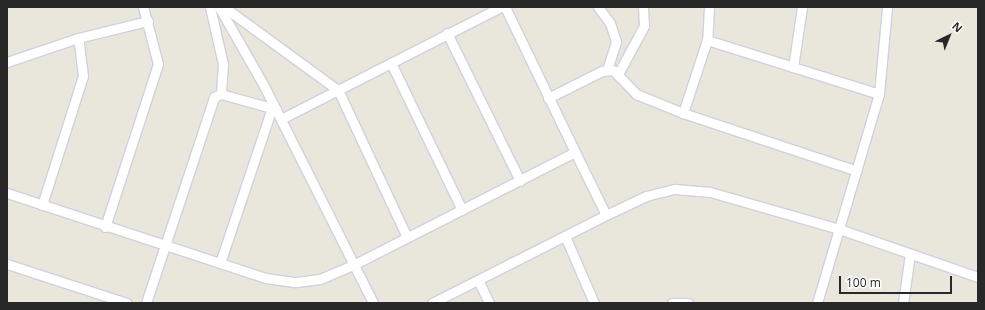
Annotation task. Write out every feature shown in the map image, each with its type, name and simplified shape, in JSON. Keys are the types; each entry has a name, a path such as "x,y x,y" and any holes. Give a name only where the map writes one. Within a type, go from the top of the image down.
{"street":[{"path":"105,227 158,64 148,21 143,7"},
{"path":"210,7 223,64 221,94"},
{"path":"219,7 274,109 281,119 373,303"},
{"path":"224,7 338,90 407,237"},
{"path":"281,119 447,33 501,7"},
{"path":"505,7 606,215"},
{"path":"548,98 607,69 616,42 610,23 598,7"},
{"path":"618,74 644,26 643,7"},
{"path":"683,113 706,40 709,7"},
{"path":"793,67 802,7"},
{"path":"817,303 879,94 887,7"},
{"path":"7,62 78,38 148,21"},
{"path":"447,33 520,181"},
{"path":"42,205 83,76 78,38"},
{"path":"706,40 879,94"},
{"path":"391,63 462,210"},
{"path":"607,69 618,74 636,94 683,113 857,171"},
{"path":"146,303 214,97 221,94 274,109"},
{"path":"220,263 274,109"},
{"path":"7,193 105,227 266,278 296,282 320,279 353,265 575,152"},
{"path":"432,303 606,215 660,191 692,189 840,229 978,277"},
{"path":"565,236 594,303"},
{"path":"903,303 910,254"},
{"path":"7,264 126,303"},
{"path":"478,280 489,303"},
{"path":"672,303 688,303"}]}
